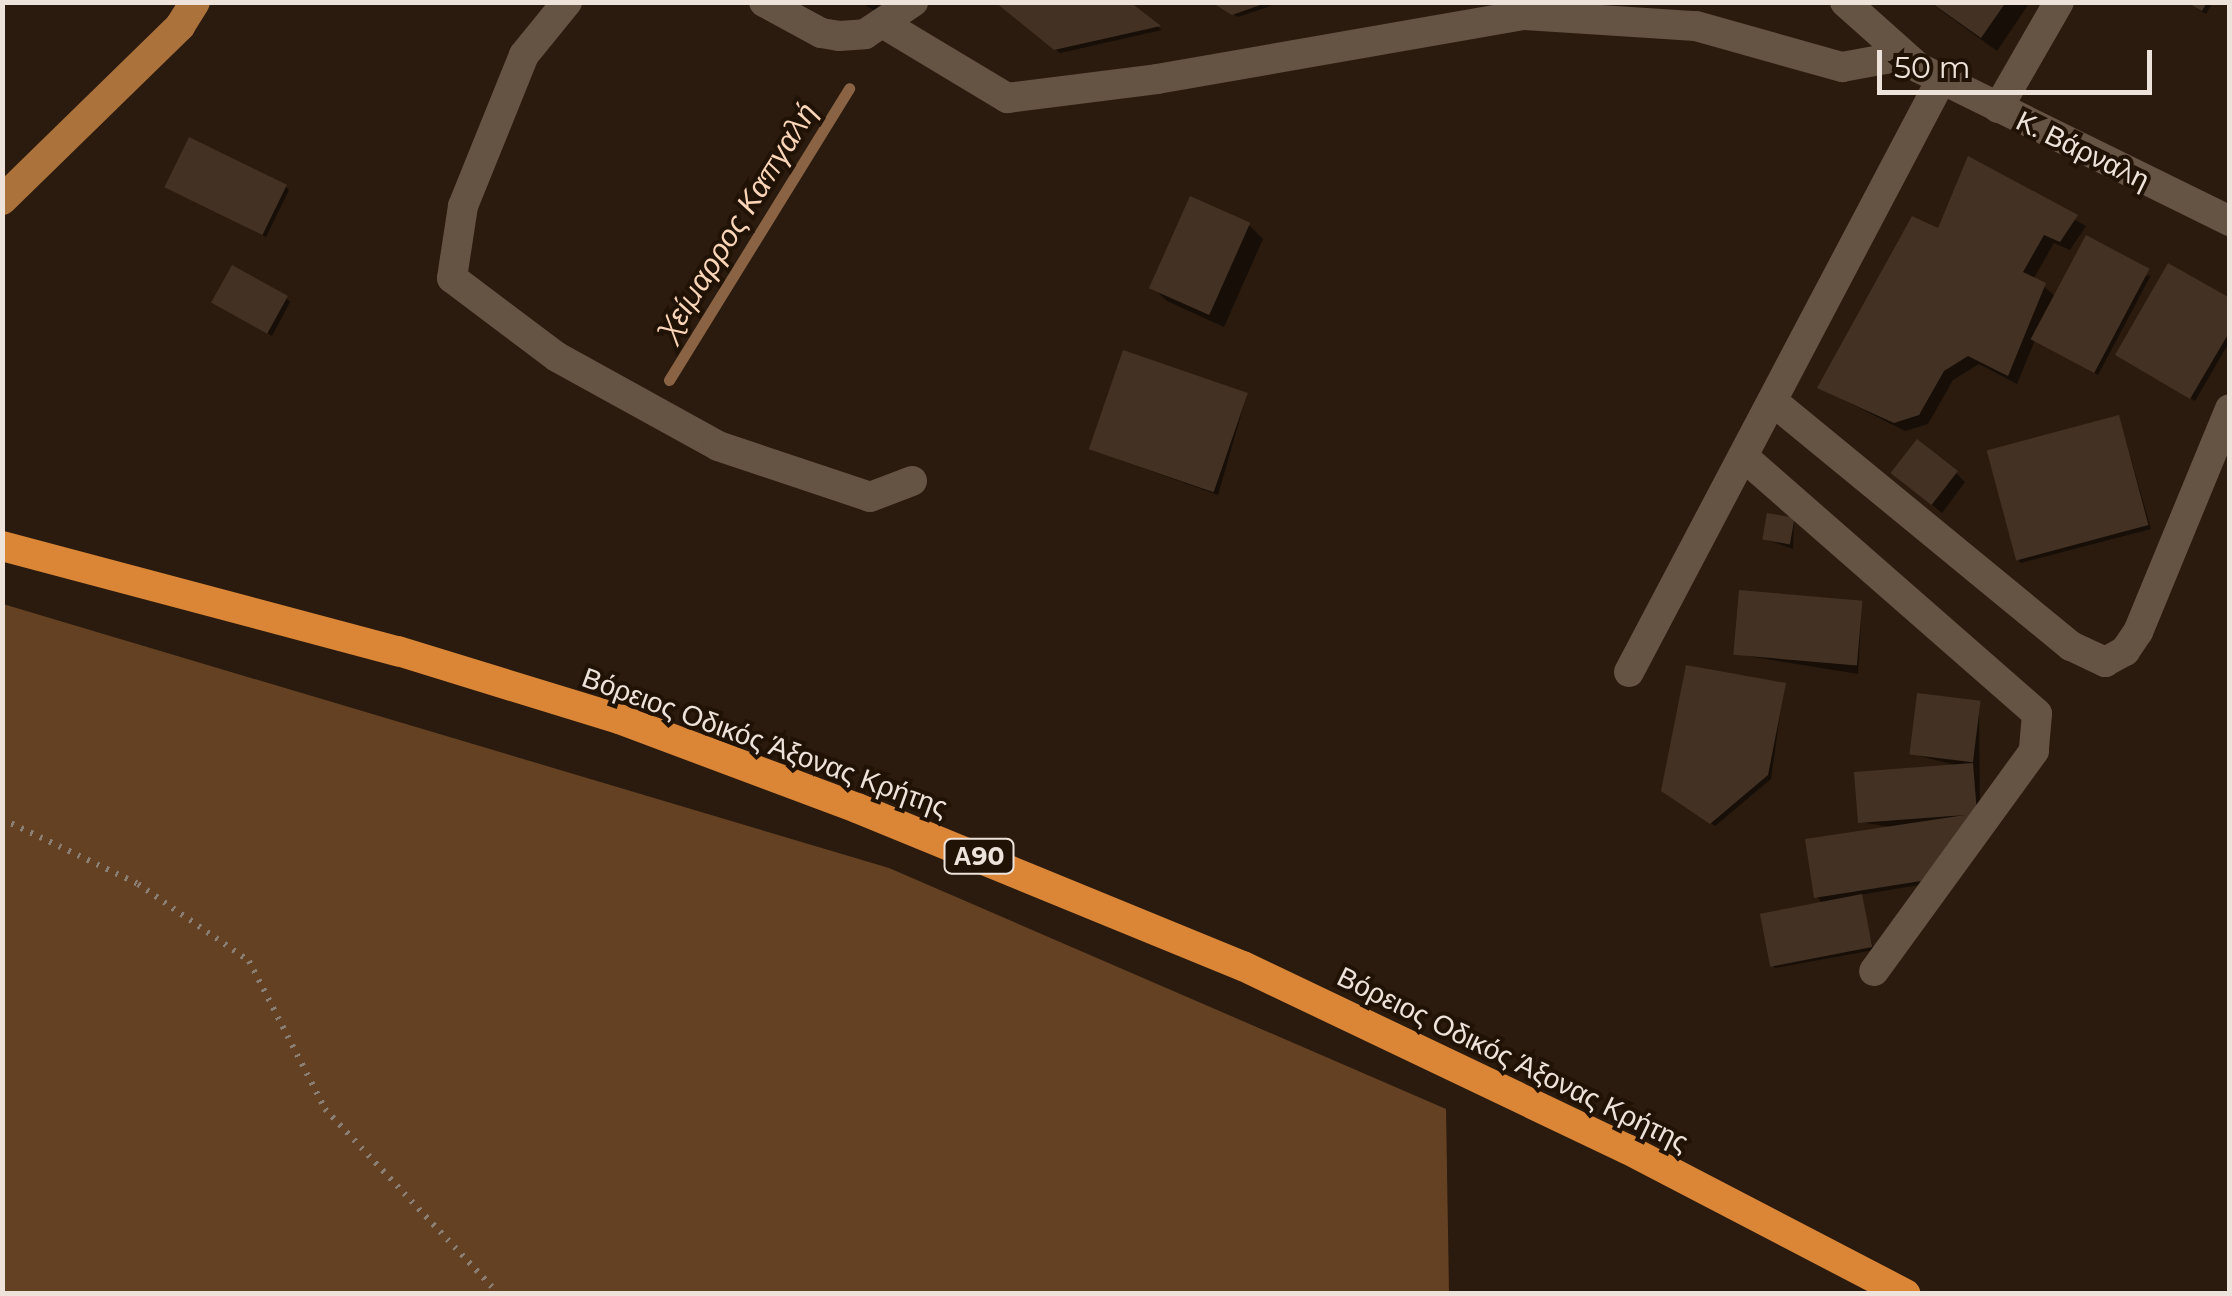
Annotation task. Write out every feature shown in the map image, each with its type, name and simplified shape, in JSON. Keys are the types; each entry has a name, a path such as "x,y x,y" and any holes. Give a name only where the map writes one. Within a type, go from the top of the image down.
{"highway":[{"name":"Βόρειος Οδικός Άξονας Κρήτης","path":"2,546 398,651 619,719 909,828 1244,966 1440,1058 1906,1294"}],"main road":[{"path":"2,200 180,26 195,2"}],"street":[{"path":"567,2 524,56 463,206 452,278 557,356 718,446 870,497 912,480"},
{"path":"764,2 821,33 866,34 912,2"},
{"name":"Κ. Βάρναλη","path":"1845,2 1902,56 1941,80 2230,222"},
{"path":"1998,108 2059,2"},
{"path":"884,24 1006,98 1157,80 1524,15 1696,26 1842,67 1902,56"},
{"path":"1629,672 1775,403 1941,80"},
{"path":"1775,403 2071,646 2105,662 2138,632 2230,409"},
{"path":"1745,458 2037,714 2034,751 1874,971"}],"path":[{"path":"2,819 138,884 249,961 326,1109 499,1294"}],"shaded area":[{"path":"3,604 889,868 1446,1109 1449,1293 3,1293"}],"building":[{"path":"995,2 1130,2 1161,26 1054,50"},
{"path":"1211,2 1266,2 1266,3 1232,15"},
{"path":"1930,2 2006,2 1981,38"},
{"path":"2186,2 2207,2 2202,11"},
{"path":"189,137 287,185 262,235 164,187"},
{"path":"1968,156 2078,215 2060,242 2044,235 2023,272 2046,283 2008,376 1968,356 1944,371 1919,415 1894,423 1817,388 1912,216 1938,228"},
{"path":"1190,196 1250,223 1209,315 1149,288"},
{"path":"2086,235 2150,269 2094,373 2031,339"},
{"path":"2168,263 2230,298 2230,331 2190,399 2115,355"},
{"path":"232,265 288,296 267,334 211,303"},
{"path":"1123,350 1248,393 1214,492 1089,449"},
{"path":"2119,415 2149,525 2016,561 1987,450"},
{"path":"1917,439 1958,471 1932,505 1891,473"},
{"path":"1767,513 1795,518 1790,544 1762,540"},
{"path":"1739,590 1863,601 1857,666 1733,655"},
{"path":"1686,665 1786,683 1768,775 1710,824 1661,791"},
{"path":"1917,693 1981,701 1973,762 1909,755"},
{"path":"1973,763 1977,813 1921,881 1814,898 1805,839 1965,815 1858,823 1854,772"},
{"path":"1862,894 1872,947 1770,967 1760,914"}],"waterway":[{"name":"Χείμαρρος Καπγαλή","path":"669,380 849,88"}]}
